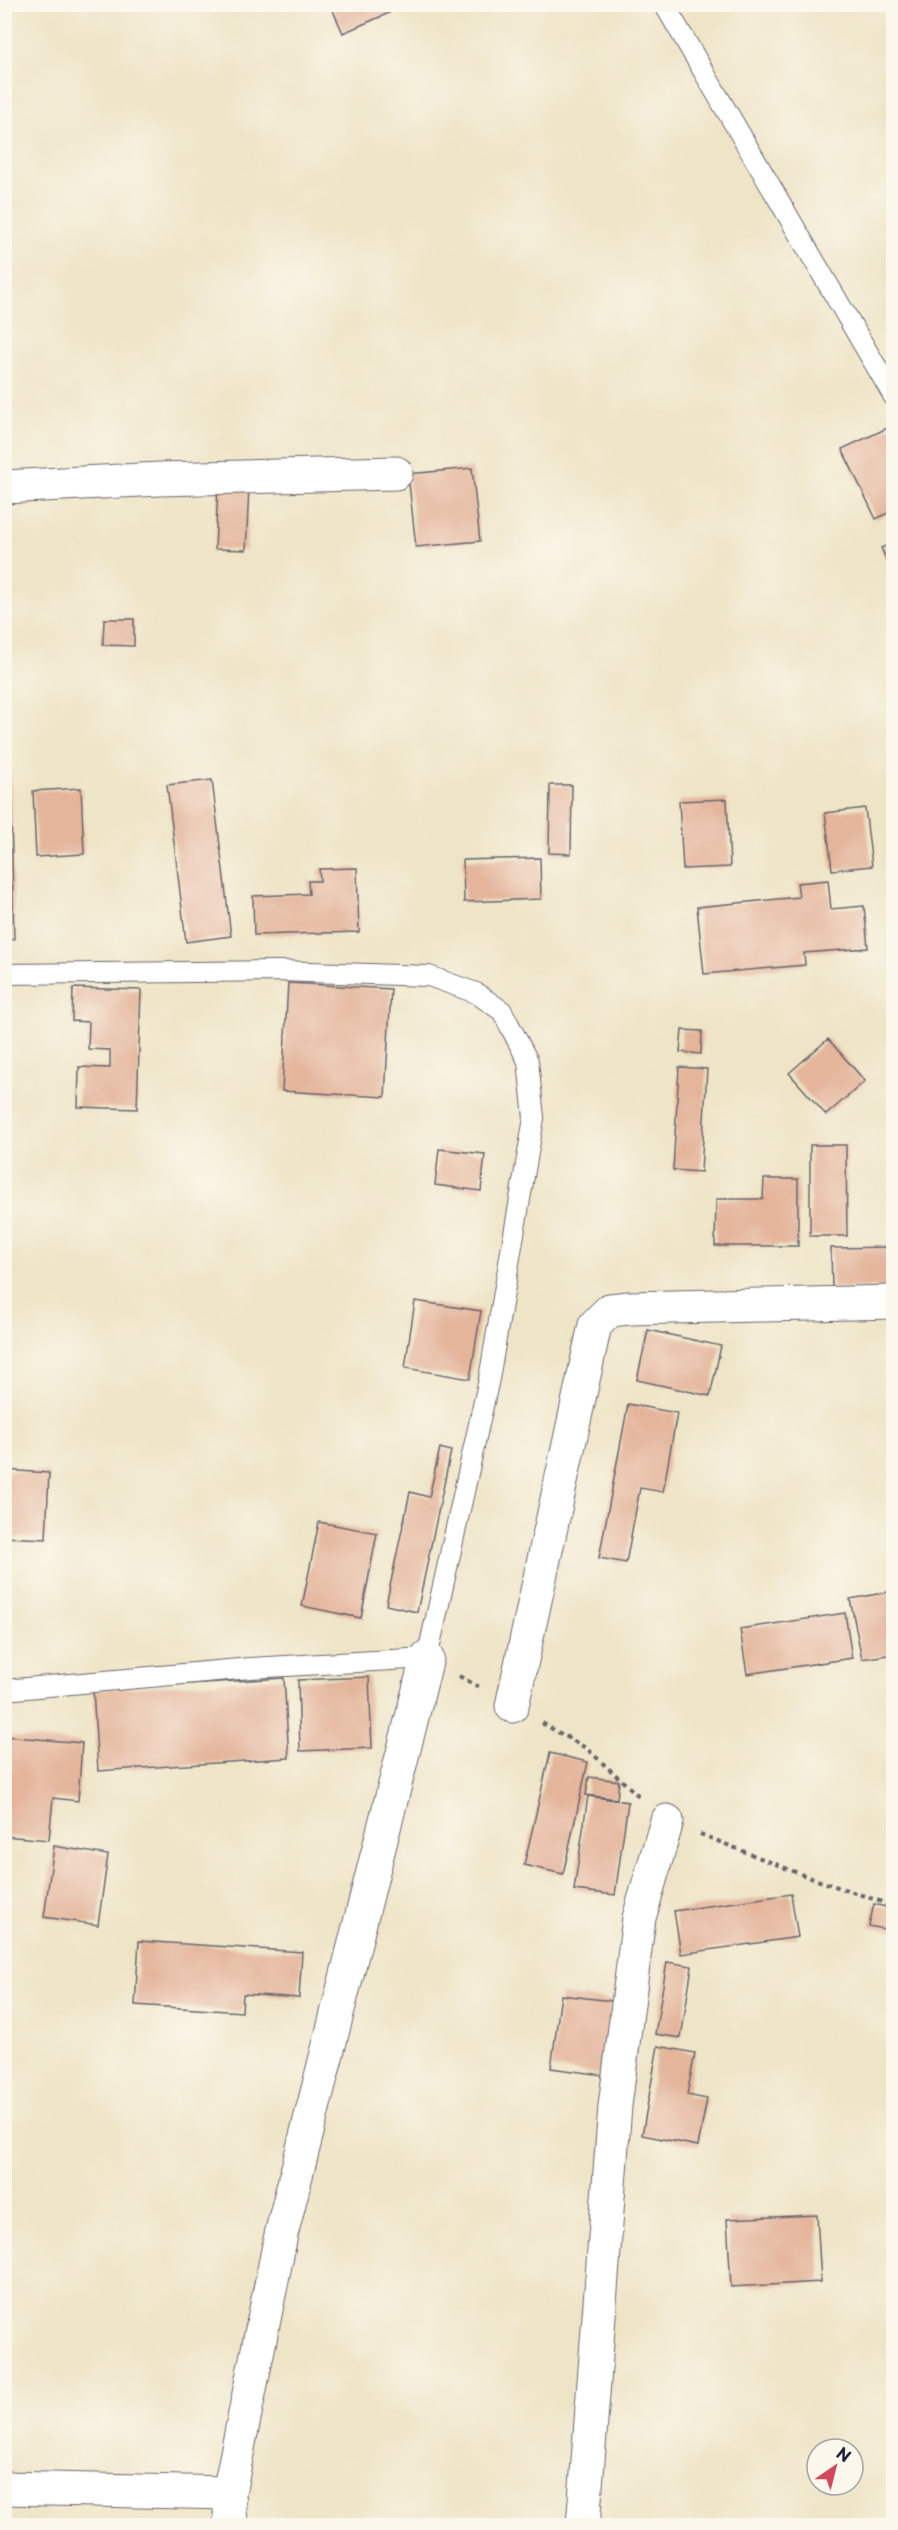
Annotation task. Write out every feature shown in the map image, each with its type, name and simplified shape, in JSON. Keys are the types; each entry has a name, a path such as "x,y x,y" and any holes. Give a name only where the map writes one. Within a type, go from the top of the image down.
{"street":[{"path":"4,487 160,479 396,473"},
{"path":"512,1706 596,1325 610,1310 894,1302"},
{"path":"231,2526 229,2493 281,2235 427,1658"},
{"path":"584,2526 615,2106 639,1918 667,1821"},
{"path":"4,2488 229,2493"}],"lane":[{"path":"664,4 894,397"},
{"path":"4,974 279,971 429,976 476,993 502,1011 528,1061 534,1118 489,1378 427,1658 250,1668 4,1690"}],"building":[{"path":"330,4 386,4 389,13 343,33"},
{"path":"894,425 894,510 876,519 842,449"},
{"path":"472,468 480,541 416,547 408,474"},
{"path":"218,486 249,488 246,550 215,549"},
{"path":"894,542 894,567 891,569 881,548"},
{"path":"104,619 134,619 134,646 103,645"},
{"path":"4,774 10,774 14,939 4,939"},
{"path":"212,780 231,936 186,942 167,785"},
{"path":"550,785 572,785 571,854 549,853"},
{"path":"81,788 84,854 36,857 33,791"},
{"path":"727,799 730,867 683,869 679,801"},
{"path":"865,808 872,866 832,870 825,813"},
{"path":"540,858 541,899 464,902 463,860"},
{"path":"357,868 359,932 254,935 253,896 309,894 308,881 320,881 319,869"},
{"path":"828,880 831,909 864,906 868,948 804,953 805,965 704,974 697,907 799,897 797,883"},
{"path":"288,983 391,989 385,1097 282,1091"},
{"path":"73,988 141,990 137,1109 78,1107 79,1067 110,1068 110,1050 88,1049 89,1022 72,1021"},
{"path":"682,1030 702,1031 701,1054 680,1052"},
{"path":"828,1039 865,1081 826,1115 789,1073"},
{"path":"679,1067 707,1069 701,1172 673,1170"},
{"path":"810,1145 846,1145 847,1236 810,1236"},
{"path":"439,1149 485,1154 481,1191 435,1185"},
{"path":"764,1179 798,1179 798,1246 715,1246 716,1199 763,1199"},
{"path":"894,1247 894,1287 832,1288 831,1248"},
{"path":"415,1301 481,1311 470,1379 405,1368"},
{"path":"648,1330 721,1346 710,1396 637,1380"},
{"path":"628,1404 677,1413 663,1492 640,1488 626,1563 599,1558"},
{"path":"440,1448 451,1451 417,1612 386,1605 410,1492 429,1497"},
{"path":"4,1470 49,1473 46,1539 4,1537"},
{"path":"319,1522 377,1533 361,1618 302,1606"},
{"path":"894,1591 894,1654 862,1659 850,1599"},
{"path":"845,1613 852,1658 747,1674 740,1629"},
{"path":"369,1677 372,1748 300,1751 298,1680"},
{"path":"284,1678 289,1758 98,1771 93,1690"},
{"path":"4,1736 82,1743 78,1801 53,1798 49,1840 4,1836"},
{"path":"550,1753 588,1762 563,1874 524,1865"},
{"path":"589,1777 619,1781 617,1799 586,1795"},
{"path":"588,1796 628,1802 615,1895 574,1890"},
{"path":"54,1846 108,1855 98,1925 44,1917"},
{"path":"791,1894 798,1937 681,1954 674,1911"},
{"path":"874,1904 894,1909 894,1931 869,1926"},
{"path":"139,1941 302,1952 299,1998 243,1994 242,2012 135,2005"},
{"path":"667,1962 692,1966 681,2038 655,2034"},
{"path":"561,1995 612,2001 603,2075 551,2068"},
{"path":"658,2046 695,2053 687,2095 707,2099 698,2146 642,2135"},
{"path":"817,2215 821,2282 731,2287 727,2219"}]}
